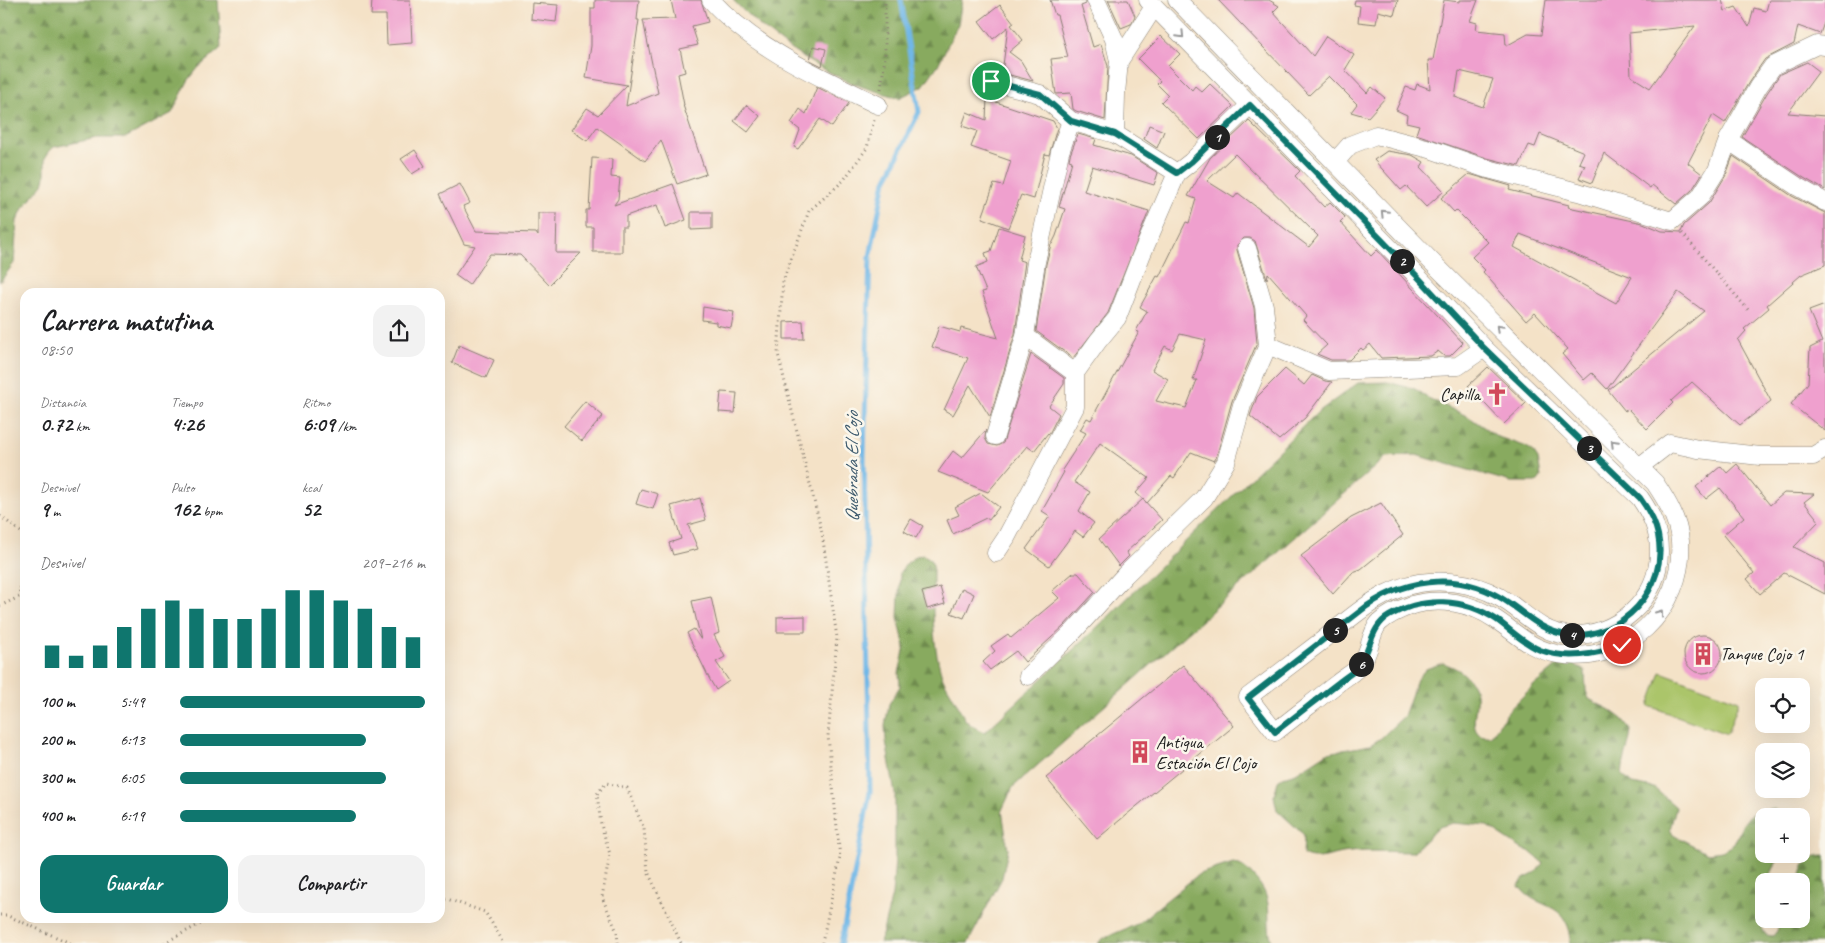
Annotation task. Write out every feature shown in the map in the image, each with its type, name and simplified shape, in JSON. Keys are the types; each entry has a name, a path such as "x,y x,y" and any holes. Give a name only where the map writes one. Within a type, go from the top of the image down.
{"street":[{"path":"711,0 752,36 809,72 878,106"},
{"path":"1096,0 1114,39 1119,61 1115,134"},
{"path":"1119,61 1151,4 1417,276 1484,348 1640,498 1654,522 1660,550 1656,577 1650,590 1633,612 1622,621 1596,633 1575,635 1553,632 1540,627 1496,595 1466,584 1435,581 1405,586 1367,606 1248,698 1275,732 1362,664 1378,624 1388,616 1412,606 1440,602 1469,606 1496,620 1527,644 1542,650 1574,656 1598,653 1622,645 1648,627 1668,601 1674,587 1680,556 1680,540 1672,510 1655,483 1432,262 1177,0"},
{"path":"1334,162 1350,145 1376,135 1430,149 1484,168 1578,192 1672,221 1700,197 1717,170 1728,140 1758,87 1773,66 1817,45 1825,46"},
{"path":"991,81 1040,94 1071,121 1115,134 1177,173"},
{"path":"996,553 1006,538 1075,407 1075,373 1117,318 1177,173 1250,105"},
{"path":"995,436 1025,336 1036,262 1060,152 1071,121"},
{"path":"1728,140 1798,187 1825,202"},
{"path":"1028,676 1072,633 1124,574 1204,498 1226,462 1242,405 1268,346 1264,306 1247,248"},
{"path":"1025,336 1075,373"},
{"path":"1268,346 1329,371 1458,366 1484,348"},
{"path":"1639,467 1670,443 1698,449 1760,456 1813,456 1825,449"}],"path":[{"path":"822,943 840,858 828,736 836,638 822,533 778,354 783,281 809,211 843,181 867,148 878,106 885,57 885,0"},
{"path":"1672,221 1750,312"},
{"path":"0,516 20,531"},
{"path":"0,606 19,597 20,590"},
{"path":"618,943 617,932 602,897 610,854 601,825 597,794 606,783 627,788 644,829 648,872 680,943"},
{"path":"445,900 485,912 504,943"},
{"path":"0,915 6,915 20,921"},
{"path":"24,923 70,943"},
{"path":"164,943 202,923"}],"green space":[{"path":"0,0 218,0 221,48 198,68 188,81 172,113 125,138 97,138 54,147 49,152 45,158 43,184 23,208 17,221 14,263 0,282"},
{"path":"733,0 962,0 958,24 938,65 923,86 899,98 848,81 797,54 770,34"},
{"path":"1387,382 1415,389 1426,397 1469,417 1498,437 1527,447 1538,459 1541,477 1537,482 1511,482 1416,455 1386,457 1013,787 1002,810 1008,850 1002,878 968,943 880,943 892,895 895,860 895,794 885,726 889,704 900,686 899,673 905,647 898,618 900,572 906,564 916,556 923,555 929,558 933,565 934,635 942,676 968,723 985,732 1108,617 1318,412 1358,383"},
{"path":"1443,663 1466,676 1475,690 1475,727 1482,736 1491,736 1510,709 1558,665 1573,664 1585,670 1586,691 1589,699 1610,710 1622,719 1631,730 1622,775 1632,784 1654,788 1676,807 1670,829 1673,835 1708,853 1722,851 1734,844 1743,824 1751,814 1755,813 1755,863 1776,863 1772,873 1755,873 1755,928 1762,928 1766,935 1773,936 1778,928 1810,928 1810,873 1802,873 1806,863 1810,863 1810,859 1825,855 1825,943 1570,943 1570,931 1563,917 1551,907 1531,898 1519,886 1524,879 1536,872 1543,863 1529,851 1522,849 1487,826 1453,823 1439,827 1413,852 1358,851 1314,858 1303,855 1304,835 1277,810 1274,796 1278,781 1283,777 1296,773 1327,753 1370,745 1381,738 1404,716 1417,679 1426,669"},
{"path":"1661,672 1739,701 1727,734 1649,706"},
{"path":"1233,863 1249,871 1265,893 1269,909 1272,943 1098,943 1104,938 1137,924 1199,874"}],"building":[{"path":"372,0 410,0 412,43 387,45 386,15 371,15"},
{"path":"595,0 639,0 637,20 639,20 626,106 658,93 643,20 675,19 671,0 701,0 708,22 692,26 698,45 680,49 685,72 678,74 683,105 706,174 677,184 661,140 645,161 597,127 587,141 571,130 587,108 598,115 627,85 586,78 591,46 591,8 595,8"},
{"path":"1050,0 1086,0 1086,4 1081,6 1093,47 1101,44 1108,66 1105,120 1073,109 1071,93 1056,94 1051,59 1068,57 1057,15 1055,15"},
{"path":"1108,0 1128,0 1135,16 1131,24 1121,28"},
{"path":"1218,0 1269,0 1279,6 1273,12 1313,56 1326,36 1354,55 1345,70 1367,93 1372,87 1385,98 1368,117 1351,112 1357,104 1329,76 1309,95"},
{"path":"1355,0 1398,0 1394,15 1378,11 1376,24 1358,22 1360,6 1354,5"},
{"path":"1444,0 1460,2 1460,0 1478,0 1470,21 1477,23 1476,30 1505,33 1506,46 1528,34 1541,35 1546,0 1722,0 1725,11 1736,7 1749,27 1754,8 1766,11 1769,0 1825,0 1825,20 1820,34 1798,26 1794,44 1765,59 1725,123 1713,115 1688,163 1702,174 1692,190 1676,204 1652,185 1650,188 1604,153 1592,183 1579,178 1585,165 1579,163 1584,152 1540,134 1535,147 1529,145 1519,166 1487,158 1416,134 1419,125 1406,122 1407,115 1396,110 1406,87 1415,90 1417,84 1430,89 1428,60 1433,60","holes":["1695,26 1650,88 1631,76 1629,33","1459,71 1493,79 1483,107 1455,97"]},
{"path":"532,3 558,5 556,22 531,19"},
{"path":"1000,5 1014,23 1011,25 1023,40 1009,52 1021,61 1033,81 1002,73 1008,27 993,39 979,21"},
{"path":"1161,36 1180,54 1168,66 1192,90 1195,86 1202,92 1210,84 1233,106 1199,139 1161,102 1168,95 1157,84 1160,81 1138,59"},
{"path":"813,46 826,49 822,66 810,60"},
{"path":"1807,62 1819,71 1788,113 1825,116 1825,190 1742,137 1780,74"},
{"path":"817,87 849,103 832,127 820,119 798,149 794,147 800,130 791,123 800,109 806,114"},
{"path":"987,99 1053,121 1057,128 1049,155 1045,154 1034,199 1021,195 1008,228 982,218 994,184 1003,186 1011,161 971,147 977,131 962,126 967,112 986,120"},
{"path":"747,105 760,116 748,132 734,121"},
{"path":"1249,121 1300,171 1295,176 1324,207 1330,202 1345,217 1340,222 1371,256 1377,250 1463,343 1450,356 1444,356 1438,351 1431,356 1381,358 1370,344 1363,350 1361,348 1349,360 1331,360 1317,354 1327,345 1303,320 1306,316 1268,273 1267,279 1255,241 1250,238 1244,238 1237,245 1237,250 1254,308 1257,343 1232,401 1216,458 1214,461 1191,452 1174,478 1171,476 1147,503 1136,493 1149,478 1100,443 1074,482 1090,492 1079,511 1094,523 1083,537 1075,531 1049,566 1026,549 1050,516 1042,511 1064,472 1062,470 1086,433 1080,430 1087,418 1091,420 1139,332 1136,331 1147,311 1140,307 1157,276 1159,277 1186,222 1189,223 1196,199 1188,196 1210,158","holes":["1235,154 1318,236 1309,247 1238,193 1234,198 1207,181","1180,334 1206,340 1193,380 1197,380 1186,408 1156,401 1168,379 1152,370 1165,346 1172,350"]},
{"path":"1149,125 1164,131 1157,148 1144,139"},
{"path":"1078,134 1096,139 1094,145 1131,156 1158,173 1154,185 1092,166 1084,191 1149,211 1108,313 1073,358 1036,331 1046,264 1051,244 1056,236 1065,209 1059,207 1072,161 1069,160 1070,155"},
{"path":"415,150 425,166 412,174 401,159"},
{"path":"1387,151 1412,155 1424,162 1421,167 1444,191 1426,207 1406,186 1401,190 1374,160"},
{"path":"1733,156 1792,196 1825,213 1825,265 1801,275 1767,305 1769,308 1744,329 1746,331 1738,340 1771,401 1740,425 1692,382 1671,401 1673,403 1647,429 1628,409 1625,411 1608,390 1704,311 1678,292 1607,389 1592,373 1584,380 1562,354 1568,349 1535,313 1526,321 1483,272 1485,270 1472,257 1488,242 1441,198 1469,174 1511,186 1509,190 1569,205 1568,207 1643,223 1662,231 1681,232 1684,225 1709,203 1726,175","holes":["1520,234 1632,277 1616,303 1514,247"]},
{"path":"592,158 612,159 611,177 620,178 618,199 614,205 673,184 686,220 665,228 657,205 626,216 626,227 622,227 622,252 593,252 593,227 586,227 586,210 589,210"},
{"path":"460,184 470,203 463,206 476,231 536,233 538,236 538,213 557,213 556,253 581,253 549,285 520,255 490,254 469,285 455,275 475,246 464,244 440,194"},
{"path":"691,212 712,212 712,229 691,230"},
{"path":"999,227 1025,235 1019,260 1025,262 1015,334 990,417 970,385 953,415 944,410 968,358 932,347 939,326 960,332 961,328 998,338 982,292 986,291 976,267 988,262 985,253 991,251"},
{"path":"1825,305 1825,431 1791,404 1808,383 1810,348 1822,342 1809,311"},
{"path":"703,307 734,312 731,328 716,325 716,322 702,320"},
{"path":"803,321 804,339 784,339 784,322"},
{"path":"459,345 494,360 486,378 452,363"},
{"path":"1031,354 1064,378 1064,384 1049,406 1059,414 1049,434 1034,451 1027,446 988,492 938,472 953,451 962,458 986,430 985,438 988,444 997,446 1003,443"},
{"name":"Capilla","path":"1488,367 1526,403 1504,424 1468,386"},
{"path":"1285,369 1304,385 1312,375 1332,382 1305,418 1279,440 1250,416 1257,397"},
{"path":"721,392 737,393 735,413 719,412"},
{"path":"585,401 603,416 582,441 564,426"},
{"path":"1737,464 1770,505 1784,493 1814,494 1804,502 1819,521 1794,547 1825,563 1825,594 1784,573 1760,594 1747,579 1754,573 1723,535 1744,517 1720,488 1706,499 1696,487 1721,466 1727,473"},
{"path":"641,489 658,494 653,509 636,504"},
{"path":"981,493 999,507 989,520 986,518 953,534 947,520 959,515 955,507"},
{"path":"700,498 706,520 688,525 698,549 673,555 669,543 681,539 671,506"},
{"path":"1143,499 1162,520 1126,552 1129,556 1119,566 1099,539"},
{"path":"1381,503 1403,535 1361,569 1353,572 1333,594 1301,556 1351,518"},
{"path":"911,519 923,526 916,538 904,531"},
{"path":"1073,573 1078,573 1095,592 1064,626 1025,662 1016,651 990,670 983,662 995,651 991,646 1008,634 1011,638 1059,598 1052,591"},
{"path":"940,587 945,604 927,609 922,592"},
{"path":"962,588 974,594 964,618 951,613"},
{"path":"711,597 719,633 714,635 725,657 716,662 729,681 716,690 687,633 694,629 701,640 692,601"},
{"path":"805,616 805,632 777,632 777,617"},
{"name":"Tanque Cojo 1","path":"1703,635 1717,640 1722,654 1717,668 1703,673 1689,668 1684,654 1689,640"},
{"name":"Antigua Estación El Cojo","path":"1183,665 1234,726 1097,839 1046,778"}],"waterway":[{"name":"Quebrada El Cojo","path":"841,943 870,792 864,455 870,257 884,185 919,112 901,0"}],"place":[{"name":"Capilla","path":"1497,394"},
{"name":"Tanque Cojo 1","path":"1703,654"},
{"name":"Antigua Estación El Cojo","path":"1140,752"}],"route":[{"path":"991,81 1040,94 1071,121 1115,134 1177,173 1250,105 1417,276 1484,348 1640,498 1654,522 1660,550 1656,577 1643,602 1622,621 1596,633 1567,635 1540,627 1496,595 1466,584 1435,581 1405,586 1392,591 1367,606 1248,698 1275,732 1362,664 1378,624 1388,616 1412,606 1440,602 1469,606 1496,620 1527,644 1558,654 1574,656 1591,655 1622,645"}]}
